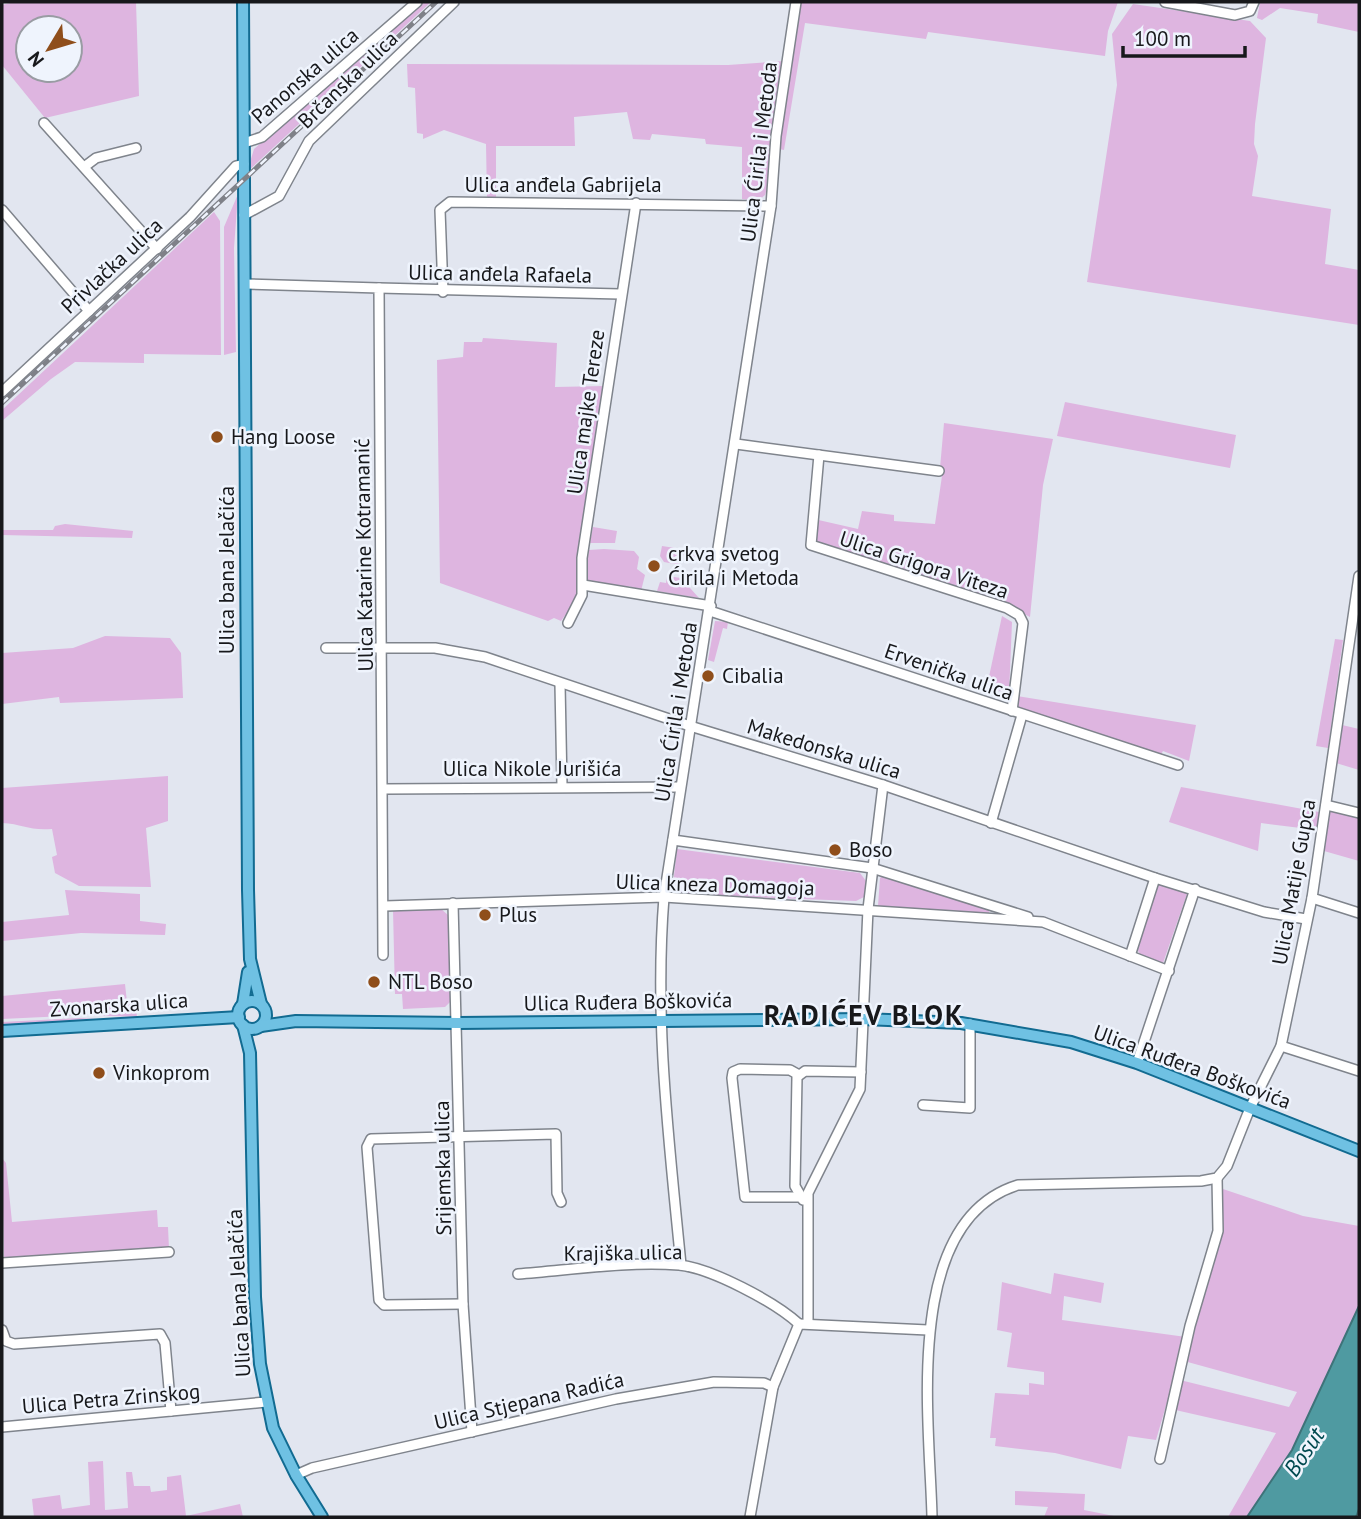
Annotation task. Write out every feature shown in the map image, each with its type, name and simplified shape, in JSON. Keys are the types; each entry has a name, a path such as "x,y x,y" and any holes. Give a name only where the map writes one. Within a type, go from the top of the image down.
{"main road":[{"name":"Ulica bana Jelačića","path":"243,2 250,959 241,1021 250,1053 255,1297 266,1402 274,1428 296,1475 322,1517"},
{"name":"Ulica bana Jelačića","path":"250,959 266,1015 250,1053"},
{"path":"243,1004 252,1001 262,1005"},
{"name":"Ulica Ruđera Boškovića","path":"262,1005 296,1021"},
{"name":"Ulica Ruđera Boškovića","path":"259,1027 296,1021 458,1023 864,1019 970,1024 1071,1042 1137,1063 1359,1150"},
{"path":"241,1021 259,1027"},
{"name":"Zvonarska ulica","path":"2,1031 241,1021"}],"street":[{"name":"Panonska ulica","path":"244,143 262,137 417,2"},
{"name":"Brčanska ulica","path":"244,215 279,196 309,141 454,2"},
{"name":"Ulica Ćirila i Metoda","path":"681,1265 662,1082 659,959 664,897 772,206 776,136 796,2"},
{"path":"1165,2 1235,15 1250,11 1254,2"},
{"path":"44,123 157,250"},
{"path":"84,167 96,158 136,148"},
{"name":"Privlačka ulica","path":"2,392 157,250 236,166 244,164"},
{"name":"Ulica anđela Gabrijela","path":"443,292 440,210 443,204 450,202 772,206"},
{"name":"Ulica majke Tereze","path":"568,623 579,603 583,585 582,558 620,294 636,203"},
{"path":"2,210 89,311"},
{"path":"245,284 379,288"},
{"name":"Ulica anđela Rafaela","path":"379,288 443,292 620,294"},
{"name":"Ulica Katarine Kotramanić","path":"379,288 385,906 383,955"},
{"path":"736,444 939,471"},
{"name":"Ulica Grigora Viteza","path":"819,455 811,545 1007,608 1019,615 1023,623 1012,711"},
{"name":"Ulica Matije Gupca","path":"1217,1178 1227,1166 1250,1108 1281,1046 1312,898 1359,576"},
{"name":"Ervenička ulica","path":"583,585 710,608 1022,715 1178,765"},
{"name":"Makedonska ulica","path":"326,648 435,648 485,657 690,726 883,785 1155,878 1264,912 1306,919"},
{"path":"560,684 562,786"},
{"path":"991,823 1022,715"},
{"path":"750,1517 773,1387 803,1323 803,1201 857,1099 862,1072 868,909 883,785"},
{"name":"Ulica Nikole Jurišića","path":"384,789 680,787"},
{"path":"1326,805 1359,813"},
{"name":"Ulica kneza Domagoja","path":"673,840 872,868 1043,922 1169,971"},
{"path":"1130,956 1155,878"},
{"path":"1137,1063 1195,890"},
{"name":"Ulica kneza Domagoja","path":"385,906 664,897 1043,922"},
{"path":"1312,898 1359,914"},
{"name":"Srijemska ulica","path":"453,904 463,1304 472,1432"},
{"path":"923,1105 970,1108 970,1024"},
{"path":"1281,1046 1359,1071"},
{"path":"799,1075 790,1070 740,1069 733,1072 732,1078 745,1197 803,1201"},
{"path":"803,1201 795,1185 795,1087 799,1075 805,1071 862,1072"},
{"path":"463,1304 384,1305 379,1300 368,1147 376,1137 556,1133 558,1194 561,1202"},
{"path":"932,1517 928,1330 949,1250 969,1216 996,1192 1018,1185 1201,1181 1217,1178 1219,1231 1190,1326 1160,1459"},
{"path":"2,1263 169,1252"},
{"name":"Krajiška ulica","path":"518,1274 681,1265 715,1276 803,1323"},
{"path":"803,1323 928,1330"},
{"path":"2,1330 6,1341 14,1344 160,1334 165,1343 171,1412"},
{"name":"Ulica Stjepana Radića","path":"296,1475 312,1468 617,1399 714,1382 764,1382 773,1387"},
{"name":"Ulica Petra Zrinskog","path":"2,1427 266,1402"}],"shaded area":[{"path":"15,2 136,2 139,96 45,118 17,84 84,84 84,14 14,14 14,80 2,65 2,5"},
{"path":"422,2 431,2 247,172 254,149"},
{"path":"799,2 1118,2 1108,31 1105,56 928,32 926,39 805,23 784,150 779,149"},
{"path":"1260,2 1359,2 1359,32 1317,23 1318,14 1280,8 1262,20 1257,18"},
{"path":"1133,4 1250,21 1266,38 1255,124 1254,144 1258,156 1252,196 1331,209 1325,264 1359,270 1359,325 1087,282 1117,85 1112,34"},
{"path":"784,61 768,185 765,195 758,201 742,199 742,147 706,144 705,139 652,134 650,140 633,139 627,112 574,117 575,146 496,146 496,199 487,199 486,144 444,130 423,139 423,134 417,133 415,88 408,87 407,64 728,65"},
{"path":"238,194 234,248 236,352 224,355 224,227"},
{"path":"214,212 220,221 221,355 144,354 144,363 75,362 2,421 2,410"},
{"path":"483,338 557,343 555,387 605,386 579,596 561,621 554,618 548,621 440,583 437,360 463,357 464,342 482,342"},
{"path":"1065,402 1236,435 1230,468 1057,436"},
{"path":"944,423 1053,439 1043,485 1030,617 1007,605 814,542 814,519 858,529 862,511 894,515 894,521 935,524 943,469 940,468"},
{"path":"65,524 133,531 132,538 2,535 2,530 53,530 55,526"},
{"path":"593,527 617,531 615,543 590,543"},
{"path":"662,546 695,551 695,557 682,555 680,565 664,562 660,556"},
{"path":"589,550 634,551 639,557 637,569 645,575 641,591 629,586 626,589 588,583 585,578"},
{"path":"667,576 681,578 699,598 657,591 660,582 666,583"},
{"path":"1002,616 1012,622 1009,694 987,686"},
{"path":"715,621 728,622 727,629 723,628 714,662 708,660"},
{"path":"105,636 170,638 181,653 183,698 60,703 59,697 2,704 2,653 73,648"},
{"path":"1335,639 1343,640 1328,748 1316,746"},
{"path":"1017,696 1196,725 1189,761 1163,751 1160,756 1017,709"},
{"path":"1342,725 1359,729 1359,770 1336,763"},
{"path":"168,776 168,821 146,828 151,887 79,886 55,873 52,857 57,855 52,829 2,823 2,788"},
{"path":"1181,787 1319,812 1317,830 1261,823 1258,851 1169,822"},
{"path":"1330,809 1359,816 1359,861 1324,851"},
{"path":"677,849 860,873 866,881 864,897 856,901 672,894"},
{"path":"884,875 989,908 989,914 878,906 880,878"},
{"path":"1159,883 1187,894 1163,963 1140,954 1136,948 1156,885"},
{"path":"65,890 140,894 140,921 166,924 165,935 81,933 2,941 2,922 69,915"},
{"path":"440,908 449,916 451,1001 445,1007 403,1009 402,994 395,994 393,910"},
{"path":"125,984 127,1002 135,1002 137,1017 86,1015 2,1019 2,996"},
{"path":"80,1018 114,1020 2,1026 2,1022"},
{"path":"2,1158 6,1163 12,1222 157,1210 158,1227 168,1227 169,1249 4,1259"},
{"path":"1220,1188 1303,1216 1359,1226 1359,1306 1292,1450 1247,1517 1228,1517 1276,1433 1171,1409 1180,1380 1289,1407 1297,1392 1184,1361 1222,1229"},
{"path":"1054,1273 1104,1283 1101,1303 1064,1296 1062,1320 1186,1337 1156,1440 1128,1436 1121,1469 1055,1453 995,1446 996,1438 990,1438 995,1393 1029,1395 1029,1383 1044,1385 1044,1372 1007,1367 1012,1333 997,1330 1002,1282 1051,1294"},
{"path":"103,1461 105,1510 128,1508 126,1472 132,1472 134,1486 150,1486 151,1492 167,1490 167,1477 181,1475 186,1516 240,1504 243,1517 34,1517 32,1499 60,1495 62,1509 90,1505 88,1462"},
{"path":"1015,1491 1085,1494 1084,1510 1119,1517 1044,1517 1048,1507 1015,1505"}],"water":[{"name":"Bosut","path":"1359,1306 1359,1509 1356,1517 1247,1517 1292,1450"}],"railway":[{"path":"2,403 436,2"}],"place":[{"name":"Hang Loose","path":"217,437"},
{"name":"crkva svetog Ćirila i Metoda","path":"654,566"},
{"name":"Cibalia","path":"708,676"},
{"name":"Boso","path":"835,850"},
{"name":"Plus","path":"485,915"},
{"name":"NTL Boso","path":"374,982"},
{"name":"Vinkoprom","path":"99,1073"}],"district":[{"name":"RADIĆEV BLOK","path":"864,1015"}]}
